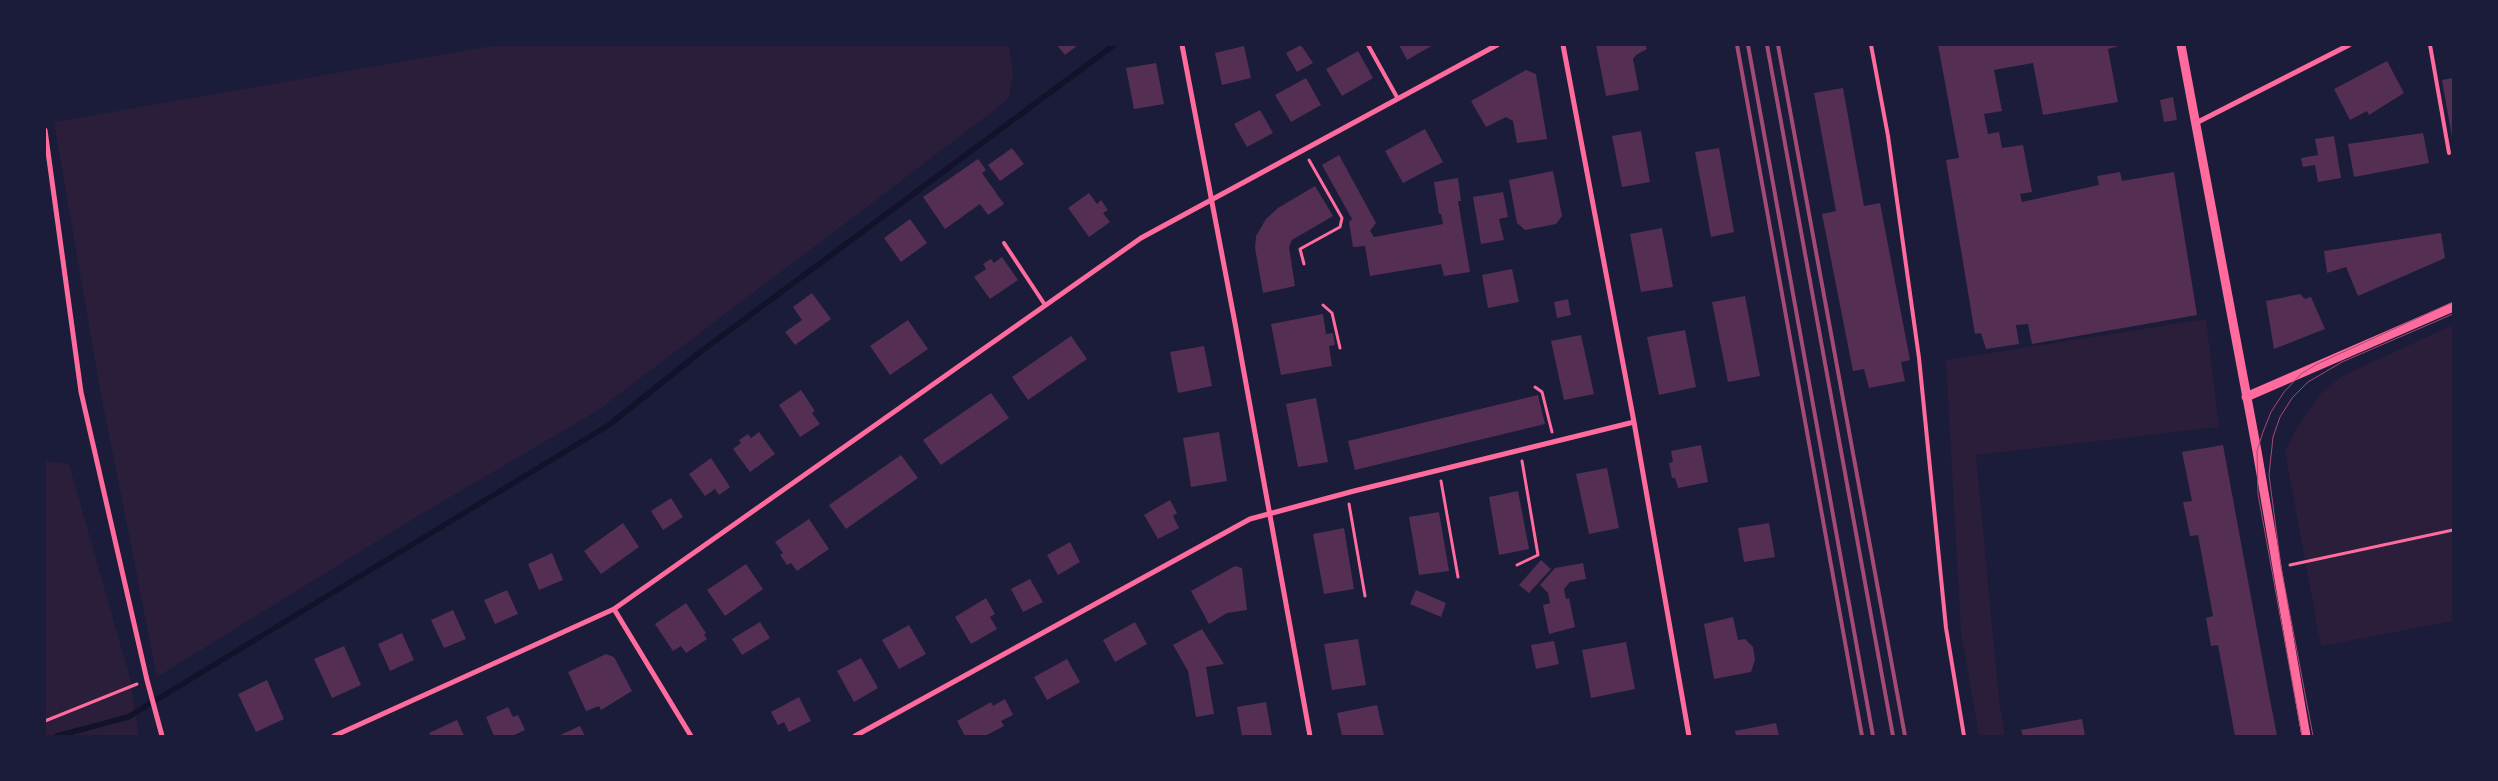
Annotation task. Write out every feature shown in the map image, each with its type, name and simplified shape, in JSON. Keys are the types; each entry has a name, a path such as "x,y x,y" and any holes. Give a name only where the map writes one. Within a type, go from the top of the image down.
{"street":[{"path":"1182,45 1310,736"},
{"path":"334,736 614,609 1141,238 1497,45"},
{"path":"1563,45 1634,422 1689,736"},
{"path":"2181,45 2306,736"},
{"path":"2196,123 2349,45"},
{"path":"45,130 81,392 149,689 162,736"},
{"path":"2246,397 2453,307"},
{"path":"855,736 1250,519 1270,512 1634,422"},
{"path":"614,609 691,736"}],"lane":[{"path":"1368,45 1398,98"},
{"path":"1871,45 1888,136 1920,358 1946,628 1964,736"},
{"path":"2430,45 2449,153"},
{"path":"1004,244 1045,305"}],"path":[{"path":"1303,151 1342,218 1340,227 1300,249 1304,264"},
{"path":"1323,306 1332,313 1340,348"},
{"path":"1535,387 1542,392 1554,442"},
{"path":"1518,564 1538,555 1520,451"},
{"path":"1440,471 1458,577"},
{"path":"1347,493 1365,596"},
{"path":"2276,568 2453,530"},
{"path":"45,721 147,680"}],"shaded area":[{"path":"497,45 1009,45 1013,75 1009,98 996,109 597,411 418,516 157,677 100,389 54,122"},
{"path":"2206,319 2219,427 1976,455 1999,700 2005,736 1979,736 1961,632 1946,360"},
{"path":"2453,325 2453,621 2321,646 2285,452 2297,427 2322,392 2344,375"},
{"path":"45,461 69,464 130,678 139,736 45,736"}],"building":[{"path":"1057,45 1078,45 1065,55"},
{"path":"1301,45 1313,63 1297,72 1286,53"},
{"path":"1399,45 1433,45 1407,60"},
{"path":"1596,45 1645,45 1647,49 1636,55 1633,59 1639,90 1606,96"},
{"path":"1938,45 2122,45 2108,49 2118,102 2043,115 2033,63 1994,70 2002,111 1984,114 1988,134 1999,132 2002,148 2023,145 2032,192 2020,194 2022,202 2099,185 2097,176 2120,172 2122,181 2174,172 2197,315 2032,344 2028,324 2016,325 2019,344 1986,349 1981,333 1975,334 1946,160 1959,158"},
{"path":"1244,46 1251,78 1222,85 1215,53"},
{"path":"1358,51 1373,78 1342,96 1326,69"},
{"path":"2387,61 2404,93 2369,115 2367,111 2350,120 2334,89"},
{"path":"1156,63 1164,104 1134,109 1126,68"},
{"path":"1526,70 1536,74 1547,139 1517,143 1513,121 1506,117 1486,127 1471,101"},
{"path":"1306,78 1321,105 1291,122 1275,95"},
{"path":"2453,78 2453,137 2452,137 2442,80"},
{"path":"1843,88 1864,206 1880,203 1910,360 1901,362 1905,381 1869,388 1864,369 1853,371 1822,214 1836,211 1814,93"},
{"path":"2173,97 2177,120 2164,122 2160,100"},
{"path":"1260,110 1273,133 1247,147 1234,124"},
{"path":"1425,129 1443,162 1403,183 1385,151"},
{"path":"1641,131 1650,182 1622,187 1612,136"},
{"path":"2423,133 2429,163 2354,177 2348,144"},
{"path":"2334,136 2341,178 2318,182 2315,165 2303,167 2301,158 2318,155 2315,139"},
{"path":"1012,148 1024,164 1000,181 988,165"},
{"path":"1719,148 1734,232 1711,237 1695,152"},
{"path":"1339,155 1376,223 1370,231 1374,237 1443,224 1441,214 1439,214 1434,182 1458,178 1461,201 1458,201 1470,272 1444,276 1441,264 1370,276 1365,246 1353,247 1349,222 1352,219 1322,165"},
{"path":"978,159 986,170 982,173 1004,204 988,215 980,204 945,229 923,197"},
{"path":"1553,171 1562,216 1556,224 1525,230 1517,223 1509,180"},
{"path":"1315,186 1333,216 1292,240 1289,247 1295,286 1263,293 1255,248 1256,236 1266,219 1278,208"},
{"path":"1503,192 1508,217 1499,219 1504,240 1481,244 1473,197"},
{"path":"1089,193 1097,204 1101,200 1108,210 1103,213 1110,222 1089,237 1068,208"},
{"path":"910,219 927,243 901,262 884,238"},
{"path":"1662,228 1673,287 1641,292 1630,234"},
{"path":"2441,233 2445,258 2358,296 2346,267 2327,273 2324,251"},
{"path":"1002,257 1018,280 990,299 974,277 986,269 983,264 991,259 994,263"},
{"path":"1512,269 1519,302 1488,308 1482,275"},
{"path":"812,293 831,319 795,345 785,332 802,320 793,307"},
{"path":"2300,294 2305,299 2311,297 2325,329 2274,349 2266,301"},
{"path":"1745,296 1760,376 1728,382 1712,302"},
{"path":"1568,299 1571,315 1557,318 1554,302"},
{"path":"1323,314 1326,334 1333,333 1335,345 1329,346 1332,366 1281,375 1271,324"},
{"path":"908,320 928,349 890,375 870,346"},
{"path":"1685,330 1696,387 1659,395 1647,337"},
{"path":"1581,335 1594,394 1564,400 1551,341"},
{"path":"1071,336 1087,359 1028,400 1012,377"},
{"path":"1204,346 1212,386 1178,393 1170,352"},
{"path":"801,390 815,411 812,413 820,424 800,437 779,405"},
{"path":"991,393 1009,418 941,465 923,440"},
{"path":"1538,395 1545,424 1355,470 1348,441"},
{"path":"1316,398 1328,462 1298,467 1286,404"},
{"path":"759,432 775,454 750,472 733,449 741,443 739,440 748,434 751,438"},
{"path":"1219,432 1227,481 1191,487 1183,438"},
{"path":"1701,445 1708,482 1678,488 1675,478 1672,478 1669,463 1673,462 1671,451"},
{"path":"2223,445 2277,736 2235,736 2218,645 2211,646 2206,618 2213,616 2198,535 2190,536 2183,502 2192,501 2182,452"},
{"path":"901,455 918,478 846,529 829,505"},
{"path":"711,458 730,487 719,495 715,489 705,496 689,474"},
{"path":"1607,468 1619,528 1589,534 1576,474"},
{"path":"1518,491 1529,549 1499,555 1489,497"},
{"path":"671,498 683,517 663,530 651,511"},
{"path":"1170,500 1177,513 1173,516 1179,528 1158,539 1144,515"},
{"path":"1439,512 1449,571 1419,575 1409,517"},
{"path":"809,519 829,549 797,571 791,563 787,565 780,555 783,553 775,542"},
{"path":"623,523 639,547 601,574 584,551"},
{"path":"1769,523 1775,557 1744,562 1738,528"},
{"path":"1344,528 1354,589 1324,594 1313,534"},
{"path":"1070,542 1080,562 1058,575 1047,555"},
{"path":"552,553 563,580 539,590 528,564"},
{"path":"1541,560 1551,569 1529,593 1519,585"},
{"path":"1583,563 1586,579 1570,582 1564,589 1566,599 1569,598 1575,627 1549,634 1543,605 1550,603 1548,593 1540,585 1555,568"},
{"path":"746,564 763,589 725,616 707,590"},
{"path":"1235,566 1242,568 1247,610 1227,613 1209,624 1191,591"},
{"path":"1030,579 1043,602 1023,612 1011,589"},
{"path":"507,590 518,614 495,624 484,600"},
{"path":"1416,590 1446,603 1441,617 1410,604"},
{"path":"986,598 995,614 990,617 997,629 971,644 955,617"},
{"path":"686,603 706,633 704,635 707,639 686,653 681,646 673,651 655,624"},
{"path":"453,610 466,639 444,648 431,620"},
{"path":"1733,617 1738,640 1745,639 1753,647 1755,660 1751,672 1714,679 1704,624"},
{"path":"760,622 770,638 742,655 732,639"},
{"path":"1135,622 1147,644 1115,662 1103,640"},
{"path":"909,625 926,654 899,669 882,640"},
{"path":"1202,629 1224,664 1206,667 1214,714 1196,717 1188,671 1173,645"},
{"path":"402,633 414,660 390,671 378,644"},
{"path":"1358,639 1366,685 1332,690 1324,644"},
{"path":"1554,641 1559,664 1536,669 1531,645"},
{"path":"1626,642 1635,689 1591,698 1582,650"},
{"path":"344,646 361,685 332,698 314,659"},
{"path":"606,654 614,657 632,691 601,710 599,706 586,711 568,672"},
{"path":"861,658 878,688 854,702 837,671"},
{"path":"1067,659 1080,682 1047,700 1034,677"},
{"path":"267,680 284,719 256,732 238,694"},
{"path":"799,697 811,721 789,732 784,722 778,725 771,712"},
{"path":"1005,699 1013,715 1001,721 1004,726 985,736 965,736 957,721 991,702 993,706"},
{"path":"1266,702 1272,736 1242,736 1237,707"},
{"path":"1377,705 1384,736 1342,736 1337,713"},
{"path":"508,707 513,717 518,715 525,730 512,736 494,736 486,717"},
{"path":"2082,719 2085,736 2023,736 2021,730"},
{"path":"457,720 464,736 431,736 429,733"},
{"path":"1776,723 1779,736 1736,736 1735,731"},
{"path":"580,726 585,736 558,736"}],"waterway":[{"path":"57,736 128,717 609,425 699,353 1114,45"}],"tram line":[{"path":"2302,736 2258,494 2257,451 2263,432 2271,412 2284,392 2301,374 2317,364 2453,302"},
{"path":"2313,736 2281,567 2269,475 2273,437 2280,417 2292,398 2308,382 2342,362 2453,314"}],"railway":[{"path":"1737,45 1862,736"},
{"path":"1748,45 1873,736"},
{"path":"1767,45 1893,736"},
{"path":"1778,45 1905,736"}]}
